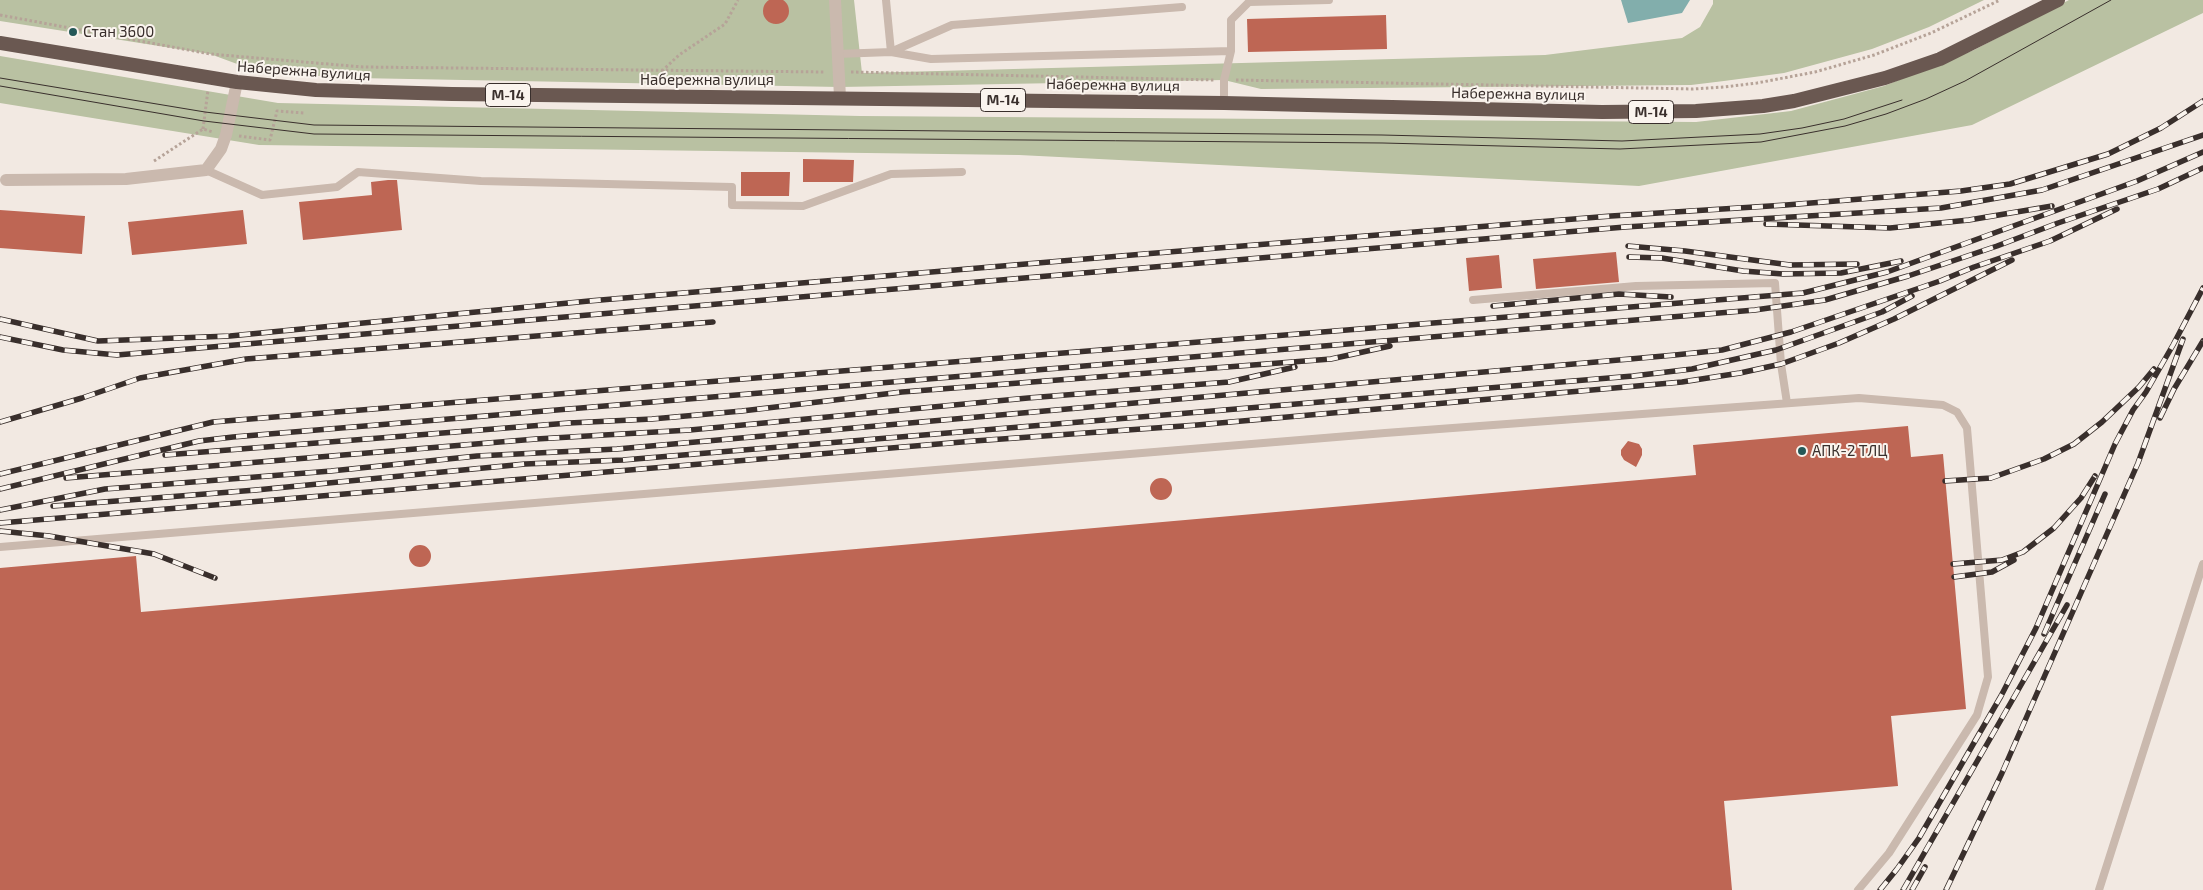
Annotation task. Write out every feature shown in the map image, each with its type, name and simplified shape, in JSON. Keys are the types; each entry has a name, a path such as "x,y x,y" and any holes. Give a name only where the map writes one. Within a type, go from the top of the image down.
{"highway":[{"name":"Набережна вулиця","path":"0,43 236,82 316,90 395,93 1224,103 1602,112 1696,111 1763,106 1841,90 1913,69 1968,46 2058,0"}],"street":[{"path":"835,0 840,97"},
{"path":"3,181 126,179 206,170 221,149 226,135 236,82"}],"lane":[{"path":"886,0 891,52"},
{"path":"1224,103 1224,80 1231,51 1231,20 1249,1 1329,0"},
{"path":"891,52 952,25 1182,7"},
{"path":"837,54 891,52 932,59 1231,51"},
{"path":"206,170 262,195 337,187 358,172 481,182 732,187 732,206 803,206 891,174 962,172"},
{"path":"1473,300 1636,286 1774,283 1781,364 1787,403"},
{"path":"0,547 1386,433 1787,403 1859,398 1942,405 1957,412 1967,428 1988,677 1977,715 1889,853 1858,890"},
{"path":"2099,890 2203,564"}],"path":[{"path":"662,70 679,55 725,24 738,0"},
{"path":"0,15 210,54 363,67 838,72 1693,89 1757,83 1800,75 1874,55 1931,33 2000,0"},
{"path":"270,140 277,111 304,113"},
{"path":"149,164 202,129"}],"green space":[{"path":"0,0 854,0 862,73 1545,55 1682,38 1700,27 1713,4 1713,0 1984,0 1929,27 1872,49 1784,73 1724,81 1691,85 1261,89 1224,80 840,87 356,78 280,74 248,68 210,54 0,21"},
{"path":"2069,0 2203,0 2203,13 1972,125 1639,186 1019,155 259,145 0,103 0,56 278,103 860,116 1696,122 1791,111 1884,86 1974,50"}],"water":[{"path":"1621,0 1690,0 1682,13 1628,23"}],"building":[{"path":"776,-2 785,2 789,11 785,20 776,24 767,20 763,11 767,2"},
{"path":"1386,15 1387,49 1248,52 1247,19"},
{"path":"803,159 854,160 853,182 803,182"},
{"path":"741,172 790,172 789,196 741,196"},
{"path":"397,180 402,230 303,240 299,202 372,195 371,182"},
{"path":"0,210 85,216 82,254 0,248"},
{"path":"243,210 247,244 132,255 128,222"},
{"path":"1616,252 1619,282 1536,289 1533,259"},
{"path":"1499,255 1502,288 1469,291 1466,258"},
{"path":"1908,426 1911,457 1943,454 1966,709 1891,716 1898,786 1724,801 1732,890 0,890 0,568 136,556 141,612 1696,475 1693,445"},
{"path":"1628,441 1639,444 1642,449 1642,455 1636,467 1624,460 1621,455 1621,450"},
{"path":"1161,478 1169,481 1172,489 1169,497 1161,500 1153,497 1150,489 1153,481"},
{"path":"420,545 428,548 431,556 428,564 420,567 412,564 409,556 412,548"}],"tram line":[{"path":"0,86 204,121 314,134 1383,143 1620,149 1761,142 1845,126 1886,114 1926,99 1965,81 2111,0"},
{"path":"0,78 205,112 314,125 1382,135 1622,141 1760,134 1802,128 1844,119 1902,100"}],"railway":[{"path":"0,319 98,341 230,336 589,301 1144,254 1611,216 1961,191 2010,184 2108,154 2161,128 2203,101"},
{"path":"0,337 63,350 117,355 1625,227 1941,208 2042,190 2203,135"},
{"path":"0,474 213,422 1803,293 1887,272 2137,181 2203,152"},
{"path":"0,489 199,441 233,437 1755,310 1825,300 1908,276 1997,246 2158,189 2203,168"},
{"path":"1766,224 1890,228 1969,220 2052,206"},
{"path":"0,510 105,489 331,471 477,456 617,449 1722,350 1791,332 1940,281 1974,267 2050,241 2117,209"},
{"path":"1628,246 1685,251 1790,265 1857,264"},
{"path":"1629,257 1662,258 1743,271 1783,274 1841,273 1901,261"},
{"path":"0,523 974,441 1197,425 1682,382 1740,373 1781,364 1839,343 1894,319 2012,260"},
{"path":"1880,890 1919,838 2001,696 2036,628 2115,444 2133,410 2146,392 2173,345 2203,288"},
{"path":"1493,306 1619,294 1671,297"},
{"path":"53,506 256,490 525,464 623,460 1633,376 1692,369 1776,350 1882,312 1912,296"},
{"path":"0,422 82,398 140,378 246,359 713,322"},
{"path":"1946,890 2002,773 2138,463 2183,339"},
{"path":"2160,418 2174,389 2203,341"},
{"path":"165,455 569,423 652,419 742,411 902,392 1331,359 1390,346"},
{"path":"66,478 536,439 690,430 1028,398 1229,382 1295,367"},
{"path":"1945,481 1991,478 2044,459 2074,444 2102,422 2139,387 2154,369"},
{"path":"1953,564 2002,560 2023,552 2054,528 2081,498 2095,476"},
{"path":"2044,634 2105,494"},
{"path":"0,531 49,536 154,554 215,578"},
{"path":"1954,577 1992,572 2014,560"},
{"path":"1903,890 2067,605"},
{"path":"1912,890 1925,867"}],"place":[{"name":"Стан 3600","path":"73,32"},
{"name":"АПК-2 ТЛЦ","path":"1802,451"}]}
